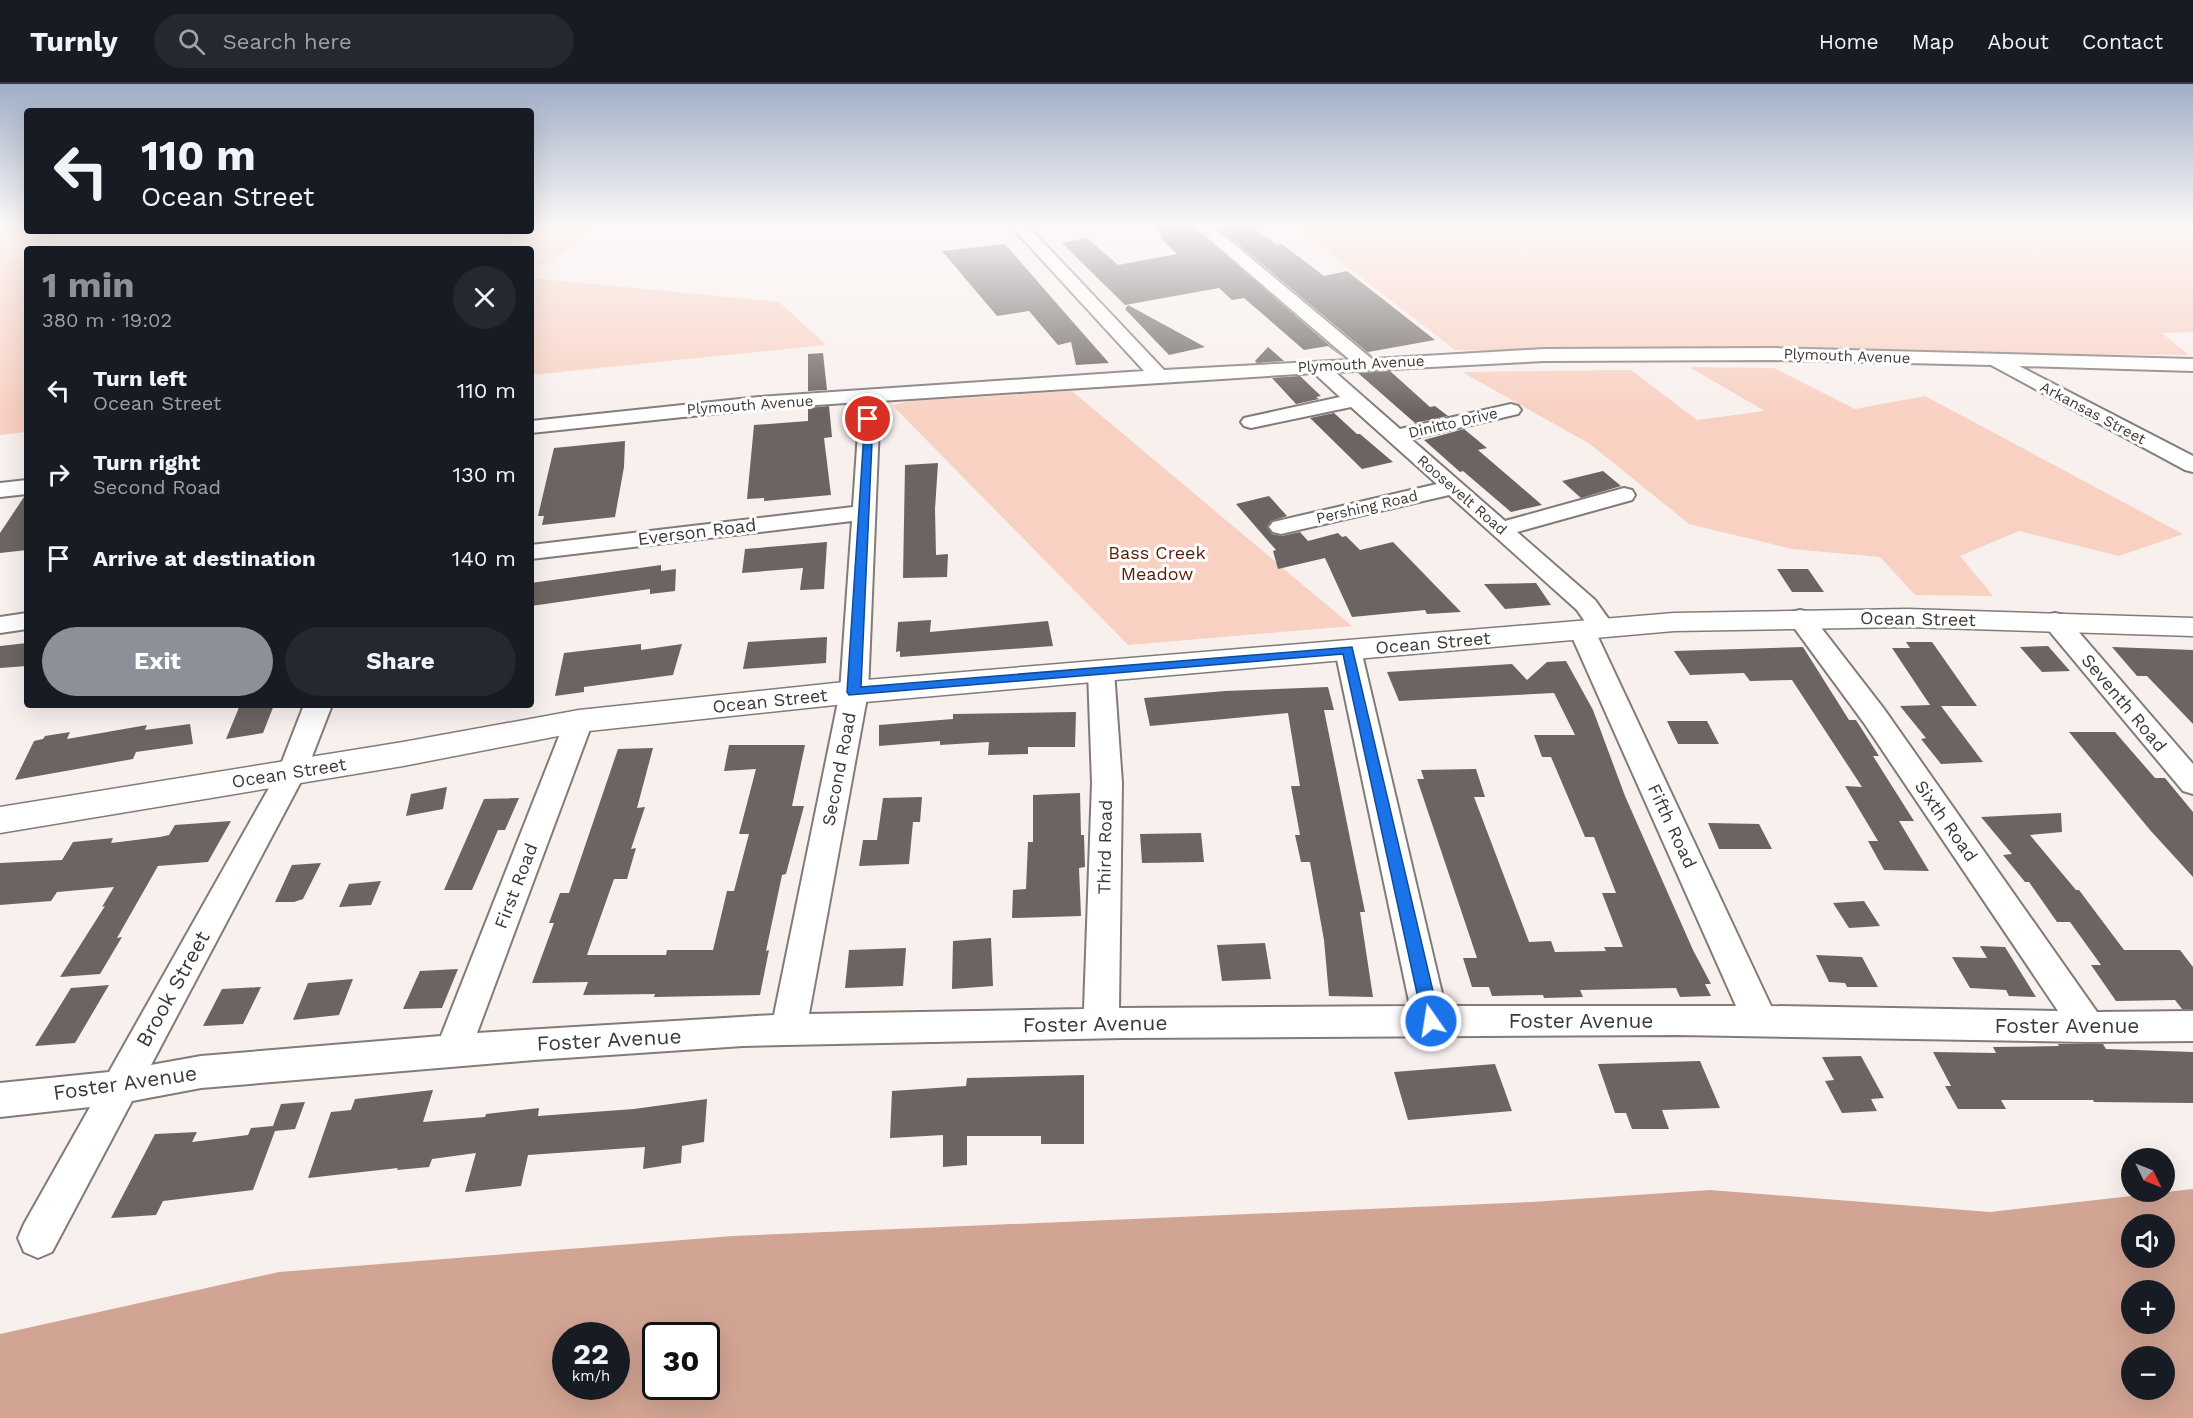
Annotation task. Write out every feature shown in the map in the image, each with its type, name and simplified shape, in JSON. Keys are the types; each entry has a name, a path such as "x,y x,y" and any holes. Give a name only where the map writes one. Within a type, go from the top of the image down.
{"main road":[{"name":"Ocean Street","path":"0,820 292,772 579,721 854,692 1674,622 1800,618 1907,618 2193,627"}],"street":[{"path":"1076,287 1159,376"},
{"path":"1275,287 1367,364"},
{"name":"Plymouth Avenue","path":"534,427 687,410 870,396 1159,376 1544,355 1692,354 2193,365"},
{"name":"Arkansas Street","path":"1993,360 2193,465"},
{"name":"Roosevelt Road","path":"1318,367 1586,605 1592,629"},
{"name":"Second Road","path":"788,1031 854,692 870,396"},
{"path":"1251,422 1355,400"},
{"name":"Dinitto Drive","path":"1395,436 1511,410"},
{"path":"0,490 24,487"},
{"name":"Pershing Road","path":"1281,527 1453,487"},
{"path":"1501,529 1623,495"},
{"name":"Everson Road","path":"534,552 863,513"},
{"name":"Sixth Road","path":"1800,618 1874,716 2088,1027"},
{"path":"0,625 24,621"},
{"name":"Seventh Road","path":"2055,621 2193,783"},
{"name":"Fifth Road","path":"1592,629 1761,1022"},
{"path":"1348,650 1431,1021"},
{"name":"Third Road","path":"1101,671 1107,783 1101,1024"},
{"name":"Brook Street","path":"38,1238 292,772 317,708"},
{"name":"First Road","path":"453,1050 579,721"},
{"name":"Foster Avenue","path":"0,1100 119,1087 201,1071 453,1050 743,1031 1431,1021 2193,1026"}],"green space":[{"path":"0,287 24,287 24,432 0,435"},
{"path":"534,287 627,287 779,302 826,345 534,375"},
{"path":"1374,287 2193,287 2193,332 2162,333 2189,355 1455,350"},
{"path":"1689,367 1774,368 1855,409 1925,396 2183,534 2119,556 2019,531 1960,556 1993,596 1915,595 1880,557 1792,549 1689,524 1590,444 1462,372 1631,370 1697,420 1765,411"},
{"name":"Bass Creek Meadow","path":"1072,391 1352,626 1128,645 892,405 912,401"}],"shaded area":[{"path":"2193,1189 2193,1418 0,1418 0,1334 279,1272 733,1236 1532,1202 1710,1190 1990,1212 2121,1197 2121,1202 2175,1202 2175,1191"}],"building":[{"path":"973,287 1043,287 1109,363 1076,365 1071,342 1058,345 1029,311 997,316"},
{"path":"1107,287 1263,287 1344,358 1328,346 1304,350 1244,298 1232,300 1219,288 1125,305"},
{"path":"1290,287 1368,287 1435,340 1368,352 1373,357"},
{"path":"1128,305 1205,347 1169,355 1125,309"},
{"path":"1268,347 1284,361 1257,363 1255,361"},
{"path":"823,353 827,390 808,391 808,354"},
{"path":"1390,371 1430,407 1435,406 1448,416 1415,423 1358,373"},
{"path":"1300,376 1321,396 1316,397 1319,399 1296,404 1272,378"},
{"path":"829,406 832,437 824,438 831,495 764,501 764,498 747,499 754,425 808,421 808,408"},
{"path":"1334,413 1393,462 1362,469 1310,418"},
{"path":"1464,429 1487,448 1478,450 1542,505 1511,512 1424,440"},
{"path":"625,441 624,467 615,517 542,525 544,516 538,516 554,448"},
{"path":"938,463 935,509 936,555 948,554 947,577 903,578 905,465"},
{"path":"1603,471 1621,486 1581,498 1562,481"},
{"path":"1269,496 1287,516 1271,521 1267,527 1272,534 1282,536 1300,532 1308,541 1338,533 1342,537 1346,536 1360,550 1393,542 1461,612 1427,614 1425,610 1352,617 1325,558 1278,569 1273,551 1276,550 1236,504"},
{"path":"24,497 24,550 0,553 0,533"},
{"path":"827,542 824,589 800,590 803,568 742,573 745,549"},
{"path":"661,565 661,571 676,569 675,591 650,594 650,589 534,606 534,583"},
{"path":"1777,569 1808,569 1824,592 1792,592"},
{"path":"1536,583 1551,605 1505,609 1484,584"},
{"path":"931,620 930,632 1048,621 1053,646 900,657 900,651 896,652 898,622"},
{"path":"827,637 826,663 743,669 748,642"},
{"path":"1906,642 1932,642 1977,706 1941,706 1983,762 1941,764 1921,739 1926,738 1900,706 1930,705 1892,648 1910,648"},
{"path":"24,643 24,666 0,668 0,646"},
{"path":"641,644 641,650 682,644 673,675 584,687 584,692 555,696 564,653"},
{"path":"2048,646 2070,671 2042,672 2020,647"},
{"path":"1803,647 1849,720 1856,720 1879,756 1873,756 1914,821 1899,821 1929,871 1884,870 1868,841 1878,841 1845,786 1862,787 1792,680 1750,681 1744,673 1690,675 1674,651"},
{"path":"2112,647 2193,650 2193,724 2147,676 2137,676"},
{"path":"1566,661 1593,710 1625,796 1693,950 1711,984 1705,984 1711,996 1680,997 1676,988 1580,990 1583,997 1544,998 1543,995 1492,996 1489,987 1472,987 1463,958 1477,958 1417,779 1424,779 1421,770 1476,769 1485,797 1474,797 1529,942 1551,941 1555,952 1606,951 1604,947 1623,947 1602,893 1616,893 1594,837 1585,837 1551,757 1542,757 1534,735 1575,735 1554,693 1399,701 1387,672 1512,664 1527,680 1547,662"},
{"path":"1328,687 1334,710 1324,710 1365,912 1360,912 1373,997 1329,996 1324,940 1310,862 1301,862 1295,835 1300,835 1291,786 1300,786 1288,713 1150,726 1144,698 1225,691"},
{"path":"239,708 273,708 263,733 226,739"},
{"path":"1076,712 1075,747 1028,747 1028,754 988,755 989,742 940,745 940,741 879,746 879,725 953,719 953,714"},
{"path":"1667,721 1707,721 1719,744 1678,744"},
{"path":"190,724 193,744 136,752 133,759 15,780 34,741 43,739 45,736 70,732 67,739 147,725 145,730"},
{"path":"2069,732 2115,732 2155,778 2165,778 2193,812 2193,877 2150,830"},
{"path":"729,745 805,745 792,806 804,806 786,874 782,875 766,951 769,950 760,995 654,997 655,994 583,995 588,982 532,983 554,923 549,923 560,893 569,893 618,749 653,748 637,808 645,807 631,849 636,848 627,879 614,879 587,955 666,955 667,950 713,950 727,891 734,891 749,834 739,834 756,769 724,771"},
{"path":"447,787 443,809 406,816 411,794"},
{"path":"1080,793 1081,835 1084,835 1085,867 1079,868 1081,916 1012,918 1013,890 1026,889 1028,842 1033,842 1033,795"},
{"path":"922,797 920,822 913,822 909,864 859,866 863,840 877,840 883,798"},
{"path":"519,798 505,830 498,830 472,890 444,890 484,799"},
{"path":"2061,813 2062,832 2030,835 2076,890 2079,890 2124,950 2180,950 2193,967 2193,1009 2182,1009 2175,1000 2116,1001 2091,965 2101,965 2070,922 2057,922 2029,882 2025,882 2003,855 2012,854 1981,817"},
{"path":"231,821 208,862 158,866 117,938 122,937 100,974 60,977 105,906 102,907 114,887 57,892 51,901 0,905 0,863 62,860 73,842 113,838 111,843 160,837 169,835 175,825"},
{"path":"1708,823 1759,824 1772,849 1719,849"},
{"path":"1201,833 1204,862 1142,863 1140,834"},
{"path":"321,863 303,899 294,902 275,902 292,865"},
{"path":"381,881 371,905 339,907 349,884"},
{"path":"1864,901 1880,926 1849,928 1833,903"},
{"path":"991,938 993,986 952,989 953,941"},
{"path":"1265,943 1271,979 1222,981 1217,945"},
{"path":"1980,946 2005,947 2036,997 2009,996 2006,990 1970,988 1952,957 1987,958"},
{"path":"906,948 903,986 845,988 849,950"},
{"path":"1816,955 1862,957 1878,987 1847,987 1845,983 1829,982"},
{"path":"458,969 442,1008 403,1009 420,971"},
{"path":"353,979 339,1015 293,1020 308,983"},
{"path":"109,985 75,1043 35,1046 71,988"},
{"path":"261,987 243,1024 203,1026 222,989"},
{"path":"2058,1044 2103,1044 2106,1049 2193,1052 2193,1103 2001,1100 2006,1109 1958,1109 1945,1086 1951,1086 1933,1052 1996,1053 1993,1047 2059,1046"},
{"path":"1861,1056 1884,1098 1871,1099 1877,1111 1842,1113 1825,1081 1834,1080 1822,1057"},
{"path":"1700,1061 1720,1108 1662,1110 1669,1129 1632,1129 1626,1113 1615,1113 1598,1064"},
{"path":"1495,1064 1512,1111 1408,1120 1394,1072"},
{"path":"1084,1075 1084,1144 1041,1144 1041,1136 967,1136 967,1165 943,1167 943,1135 890,1138 892,1091 966,1086 967,1078"},
{"path":"433,1090 423,1122 485,1117 486,1114 539,1108 538,1116 634,1109 707,1099 704,1142 682,1146 681,1163 643,1169 645,1147 528,1155 521,1186 465,1192 476,1153 432,1159 429,1167 397,1170 398,1168 308,1178 331,1112 351,1110 355,1099"},
{"path":"305,1102 295,1129 275,1131 253,1190 163,1201 156,1215 111,1218 155,1134 197,1132 192,1142 248,1135 251,1128 273,1126 281,1104"}],"route":[{"path":"868,419 854,692 1348,650 1431,1021"}]}
